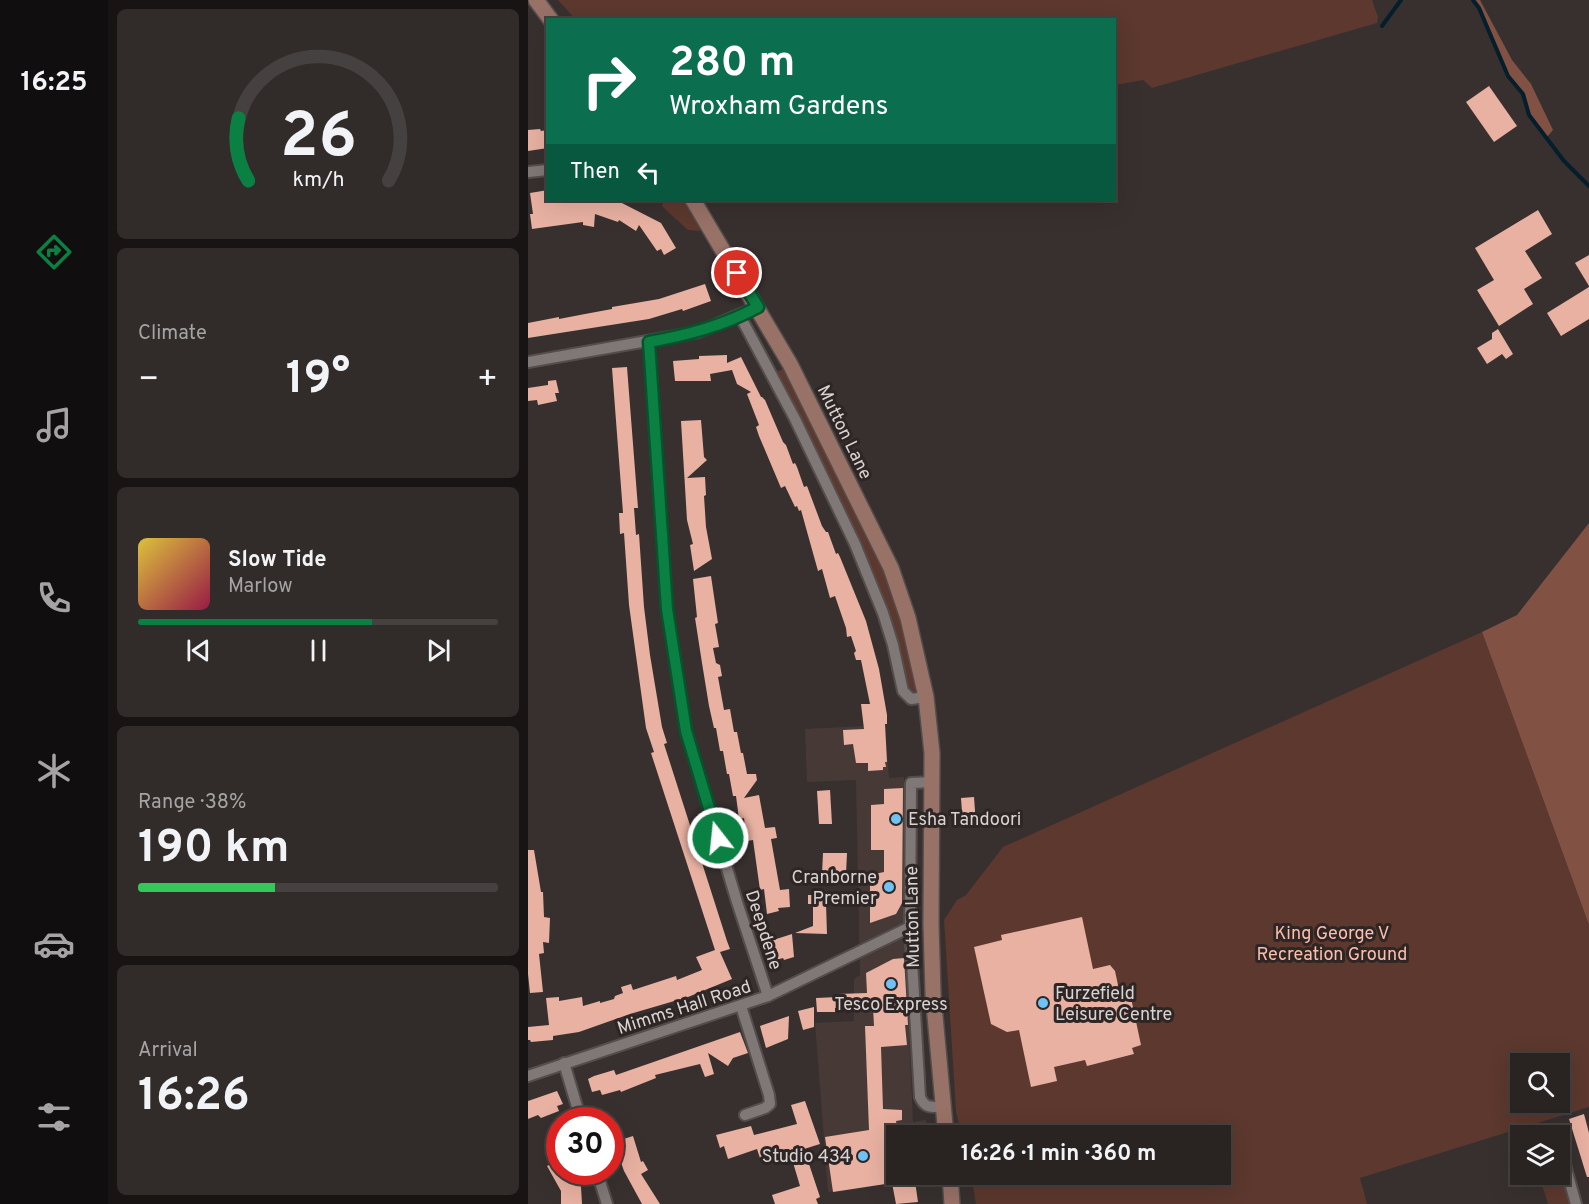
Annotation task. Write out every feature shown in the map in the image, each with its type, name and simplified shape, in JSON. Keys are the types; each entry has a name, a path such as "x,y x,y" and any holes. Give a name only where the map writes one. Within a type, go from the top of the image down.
{"main road":[{"path":"536,0 550,18"},
{"name":"Mutton Lane","path":"694,201 758,307 795,374 891,568 908,618 926,697 932,753 933,994 944,1125"},
{"path":"951,1185 952,1204"}],"street":[{"path":"528,172 546,170"},
{"path":"528,362 698,332 758,307"},
{"path":"740,316 795,419 871,581 893,645 903,691 911,699 926,697"},
{"name":"Deepdene","path":"649,342 667,609 686,731 737,902 768,996"},
{"path":"933,782 911,783 910,927 920,1097 924,1105 928,1107 942,1107"},
{"name":"Mimms Hall Road","path":"528,1076 768,996 910,927"},
{"path":"741,1006 770,1104 745,1115"},
{"path":"564,1063 577,1107"},
{"path":"1570,1183 1576,1204"},
{"path":"601,1185 607,1204"}],"shaded area":[{"path":"1474,0 1480,0 1512,60 1531,84 1553,130 1547,137 1531,115 1525,95 1509,75 1481,8"},
{"path":"1589,523 1589,925 1482,632 1517,615"},
{"path":"885,725 889,778 904,777 905,949 913,1122 926,1120 927,1125 886,1125 886,1183 828,1192 815,1023 854,1021 854,979 860,975 856,780 807,782 805,729"}],"green space":[{"path":"558,0 1372,0 1378,17 1377,23 1152,88 1143,80 1116,85 1116,18 574,18"},
{"path":"663,201 686,201 701,229 699,231 688,230 662,206"},
{"path":"785,368 891,584 917,688 913,692 908,690 890,620 874,574 800,417 776,372"},
{"name":"King George V Recreation Ground","path":"1482,632 1589,925 1589,1107 1570,1113 1570,1053 1510,1053 1510,1113 1570,1113 1531,1125 1510,1125 1510,1131 1360,1178 1367,1204 976,1204 973,1185 1231,1185 1231,1125 959,1125 956,1112 944,920 957,900 966,895 1003,847"},
{"path":"1542,1185 1565,1185 1570,1204 1548,1204"}],"building":[{"path":"1489,86 1517,126 1494,142 1466,102"},
{"path":"528,130 546,130 546,148 528,151"},
{"path":"546,190 546,201 618,201 661,223 676,248 664,255 661,249 657,251 639,225 636,231 619,220 618,222 595,214 594,227 583,225 583,222 532,229 530,214 533,214 530,193"},
{"path":"1538,210 1552,234 1525,251 1542,278 1524,289 1533,304 1499,326 1477,290 1494,280 1475,248"},
{"path":"1589,255 1589,286 1575,263"},
{"path":"705,284 711,301 683,311 682,309 649,319 528,338 528,323 659,299"},
{"path":"1589,287 1589,319 1561,336 1547,313"},
{"path":"1498,329 1513,354 1506,359 1502,354 1487,364 1477,348 1492,339 1492,333"},
{"path":"727,355 727,363 741,357 761,397 765,400 804,487 807,486 822,526 828,532 836,554 838,553 840,557 866,621 879,669 887,715 887,724 885,724 887,762 883,770 868,771 868,763 856,763 853,744 844,745 843,730 864,729 861,704 870,704 861,660 856,660 854,653 856,651 851,636 847,637 835,596 830,598 822,569 818,571 801,510 795,507 785,486 781,488 759,436 756,427 759,425 747,394 751,392 737,384 732,370 710,374 711,381 675,381 673,361 699,359 699,356"},
{"path":"627,367 638,508 634,508 636,535 639,534 644,607 662,727 667,743 664,744 730,949 720,952 732,979 688,997 579,1032 553,1036 553,1040 531,1042 528,1040 528,1027 549,1025 546,998 559,997 559,1001 582,997 583,1006 600,1001 600,1003 614,999 615,996 623,993 621,987 631,984 633,990 676,976 677,980 702,970 696,957 715,950 651,753 654,752 646,728 629,605 624,533 620,534 619,513 623,513 612,368"},
{"path":"556,380 559,393 555,393 557,401 538,405 537,400 528,401 528,388 548,385 548,381"},
{"path":"701,420 704,457 707,460 687,478 705,477 706,527 712,559 694,571 690,545 693,544 687,520 681,421"},
{"path":"711,576 719,647 713,648 722,676 718,677 724,710 730,709 734,732 737,732 747,774 756,774 757,780 744,798 759,795 765,828 775,827 777,838 771,839 780,890 789,889 790,907 778,908 779,911 767,914 764,889 760,890 753,840 747,841 744,818 739,819 736,796 733,796 723,751 720,751 709,706 695,618 697,617 693,579"},
{"path":"903,788 902,903 896,914 870,923 870,901 844,901 844,892 870,892 870,875 884,872 884,850 871,850 871,805 884,804 884,789"},
{"path":"830,790 832,824 819,824 817,791"},
{"path":"974,797 976,825 963,826 961,798"},
{"path":"528,850 534,850 541,892 543,892 544,917 550,918 549,943 543,942 544,953 539,954 543,992 530,993 528,974"},
{"path":"823,853 847,853 846,874 822,874"},
{"path":"808,895 838,895 838,904 826,904 827,934 795,933 813,926 813,904 808,904"},
{"name":"Furzefield Leisure Centre","path":"1082,917 1093,969 1110,965 1115,971 1118,985 1112,1002 1131,998 1141,1045 1132,1048 1134,1054 1087,1066 1085,1060 1054,1067 1057,1081 1031,1087 1019,1030 1007,1032 991,1024 974,947 1002,940 1001,935"},
{"path":"792,934 794,957 776,960 770,941"},
{"path":"904,958 908,1025 905,1025 907,1045 881,1047 883,1109 902,1110 902,1120 896,1121 897,1125 886,1125 886,1184 833,1192 825,1137 869,1130 865,1026 874,1026 873,1007 835,1008 835,1012 817,1012 816,998 838,997 838,994 867,993 866,973 893,959"},
{"path":"814,1007 814,1027 803,1030 798,1011"},
{"path":"789,1016 788,1039 766,1048 760,1026"},
{"path":"740,1032 748,1053 733,1058 728,1066 708,1053 714,1074 705,1077 700,1064 655,1075 656,1078 621,1092 620,1090 602,1095 600,1090 592,1092 588,1079 594,1076 614,1070 616,1075"},
{"path":"557,1091 563,1104 557,1107 546,1107 546,1116 541,1118 538,1115 528,1119 528,1101"},
{"path":"805,1101 820,1144 804,1149 820,1197 816,1199 818,1204 775,1204 772,1195 800,1186 789,1149 760,1158 757,1149 728,1159 724,1146 720,1148 716,1135 751,1126 754,1135 797,1124 791,1105"},
{"path":"1584,1114 1589,1133 1589,1177 1587,1177 1569,1119"},
{"path":"633,1136 641,1162 643,1161 648,1170 641,1174 660,1204 642,1204 624,1171 624,1139"},
{"path":"558,1185 580,1185 582,1204 561,1204 561,1191"},
{"path":"892,1185 916,1185 918,1202 896,1204"}],"waterway":[{"path":"1382,26 1401,0"},
{"path":"1473,0 1479,8 1508,76 1523,94 1529,115 1564,161 1589,186"}],"place":[{"name":"Esha Tandoori","path":"896,819"},
{"name":"Cranborne Premier","path":"889,887"},
{"name":"Tesco Express","path":"891,984"},
{"name":"Furzefield Leisure Centre","path":"1043,1003"},
{"name":"Studio 434","path":"863,1156"}],"route":[{"path":"718,838 686,731 667,609 649,342 698,332 758,307 737,273"}]}
